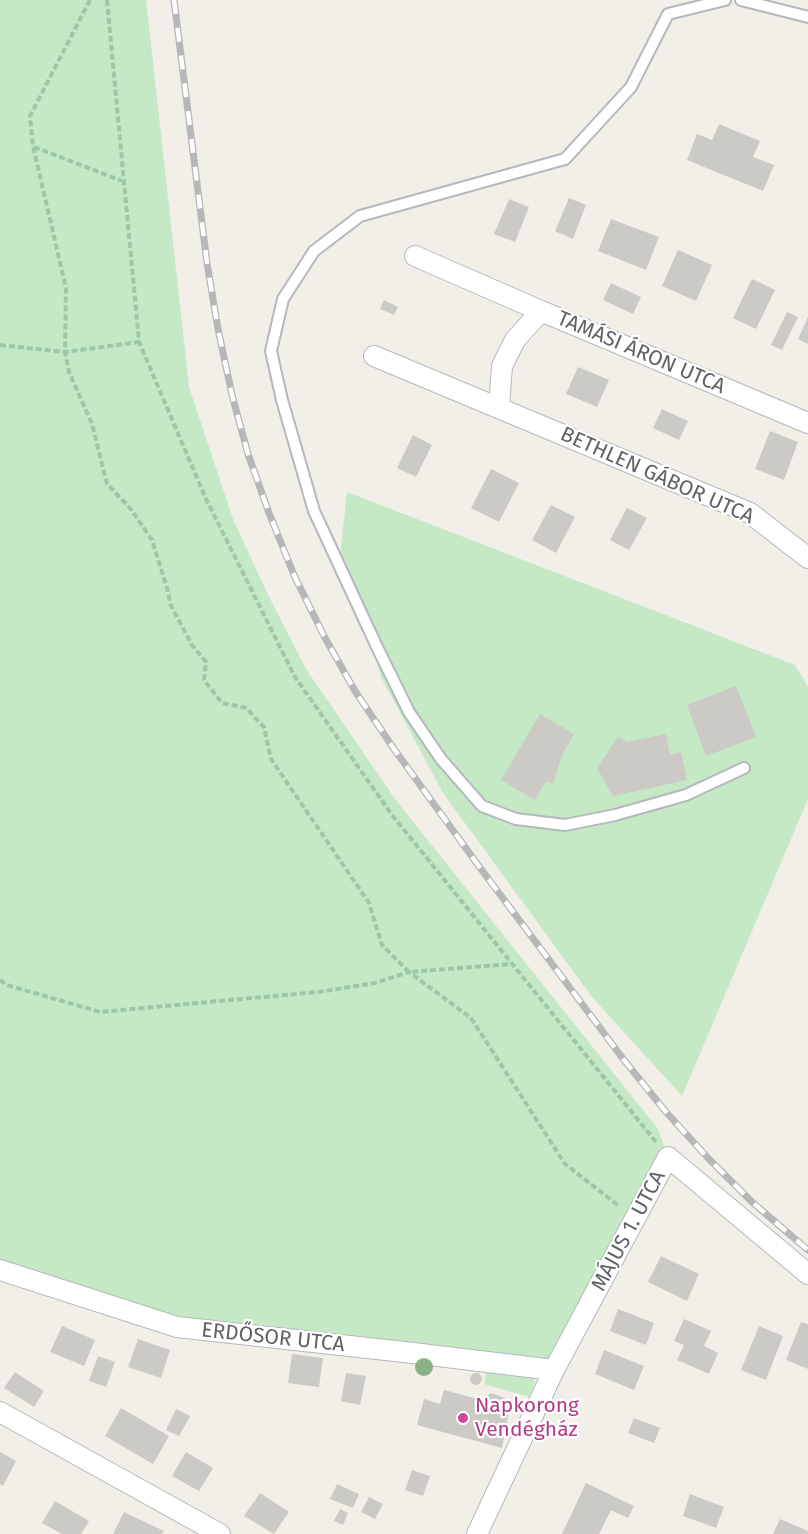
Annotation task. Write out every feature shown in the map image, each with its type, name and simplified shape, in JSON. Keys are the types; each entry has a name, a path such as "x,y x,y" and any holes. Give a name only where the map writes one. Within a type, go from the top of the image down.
{"street":[{"path":"415,256 541,311"},
{"name":"TAMÁSI ÁRON UTCA","path":"499,407 502,366 515,339 541,311 808,423"},
{"name":"BETHLEN GÁBOR UTCA","path":"374,356 750,513 808,558"},
{"name":"MÁJUS 1. UTCA","path":"477,1534 554,1370 668,1157 808,1274"},
{"name":"ERDŐSOR UTCA","path":"0,1270 177,1327 554,1370"},
{"path":"0,1412 220,1534"}],"lane":[{"path":"725,0 668,14 631,87 565,159 360,216 323,244 314,251 283,298 272,351 282,400 314,511 362,616 409,711 441,759 482,806 516,819 565,825 615,815 686,795 744,768"},
{"path":"741,0 808,17"}],"path":[{"path":"90,0 30,116 33,146 66,288 65,352 69,372 92,424 107,484 130,508 152,540 171,606 192,645 207,662 204,680 222,703 246,708 264,727 271,759 369,903 382,945 409,972 471,1018 565,1164 635,1219"},
{"path":"107,0 140,342 206,499 295,677 392,815 668,1157"},
{"path":"33,146 123,181"},
{"path":"0,345 65,352 140,342"},
{"path":"0,980 7,985 100,1012 318,993 375,983 409,972 512,964"}],"green space":[{"path":"0,0 146,0 189,387 233,519 267,593 306,669 395,799 658,1129 668,1157 554,1370 177,1327 0,1270"},
{"path":"347,492 795,665 808,687 808,799 682,1096 592,997 443,793 382,679 340,557"},
{"path":"487,1366 532,1373 535,1382 529,1397 484,1384"}],"building":[{"path":"719,124 760,141 753,157 774,165 763,191 687,160 697,134 712,140"},
{"path":"569,198 586,205 573,239 555,231"},
{"path":"509,199 529,207 515,242 494,234"},
{"path":"611,219 659,237 646,270 598,251"},
{"path":"678,250 712,265 696,301 662,286"},
{"path":"752,279 775,290 756,329 733,318"},
{"path":"611,283 641,297 633,314 603,300"},
{"path":"384,300 398,307 394,315 380,309"},
{"path":"787,312 798,317 782,350 771,345"},
{"path":"808,317 808,344 798,339"},
{"path":"578,367 609,380 597,407 566,394"},
{"path":"662,409 688,421 679,440 653,428"},
{"path":"770,431 798,442 784,480 755,469"},
{"path":"413,435 432,445 416,477 397,468"},
{"path":"491,469 519,483 499,522 471,508"},
{"path":"551,505 575,517 556,553 532,540"},
{"path":"627,508 647,518 629,550 610,540"},
{"path":"736,686 756,737 706,756 687,705"},
{"path":"540,714 574,734 562,755 553,784 546,781 535,800 501,780"},
{"path":"666,734 670,755 681,752 687,780 613,796 597,768 618,737 628,742"},
{"path":"661,1256 699,1274 687,1301 648,1282"},
{"path":"618,1309 654,1323 646,1345 610,1331"},
{"path":"684,1319 711,1331 704,1346 718,1353 709,1374 677,1360 684,1345 674,1341"},
{"path":"801,1322 808,1324 808,1369 786,1360"},
{"path":"62,1326 95,1340 84,1366 50,1352"},
{"path":"759,1326 783,1336 766,1380 741,1370"},
{"path":"138,1339 170,1350 161,1378 128,1367"},
{"path":"604,1350 644,1366 634,1390 595,1374"},
{"path":"292,1354 323,1358 319,1387 288,1383"},
{"path":"98,1356 115,1362 106,1387 89,1381"},
{"path":"15,1372 44,1391 34,1407 4,1388"},
{"path":"346,1373 366,1376 360,1405 341,1401"},
{"path":"478,1373 482,1379 478,1385 474,1385 470,1377"},
{"name":"Napkorong Vendégház","path":"444,1390 481,1400 491,1393 505,1398 509,1411 502,1448 417,1425 424,1399 440,1404"},
{"path":"121,1408 169,1436 153,1464 105,1436"},
{"path":"176,1409 190,1416 179,1436 166,1430"},
{"path":"634,1418 660,1428 654,1443 628,1433"},
{"path":"0,1452 16,1461 3,1486 0,1484"},
{"path":"186,1452 213,1468 199,1491 172,1476"},
{"path":"412,1470 430,1476 423,1496 405,1490"},
{"path":"586,1483 634,1506 628,1518 611,1510 599,1534 562,1534"},
{"path":"337,1484 359,1494 353,1508 330,1499"},
{"path":"260,1493 289,1512 274,1534 244,1516"},
{"path":"690,1494 724,1507 716,1528 683,1516"},
{"path":"369,1497 383,1504 375,1519 361,1512"},
{"path":"55,1501 89,1521 81,1534 62,1534 42,1523"},
{"path":"340,1509 348,1513 343,1525 334,1521"},
{"path":"124,1512 164,1531 162,1534 113,1534"},
{"path":"780,1519 808,1531 808,1534 773,1534"}],"railway":[{"path":"174,0 207,263 232,395 248,454 269,513 294,575 324,636 355,691 394,749 624,1060 666,1112 708,1158 752,1202 808,1250"}],"place":[{"name":"Napkorong Vendégház","path":"463,1418"}]}
